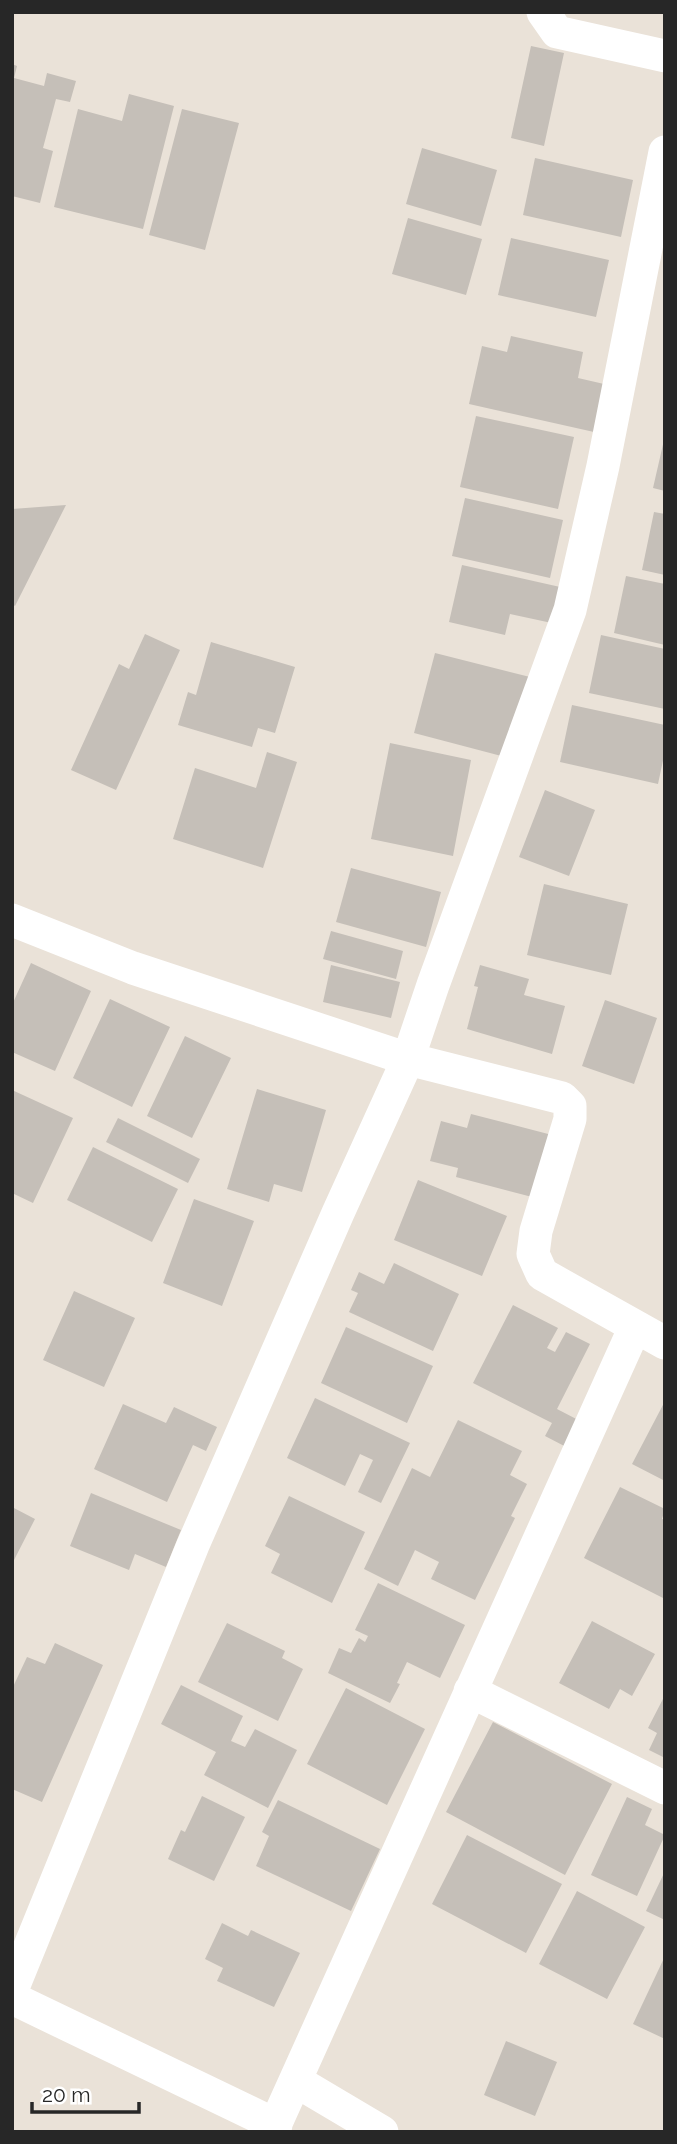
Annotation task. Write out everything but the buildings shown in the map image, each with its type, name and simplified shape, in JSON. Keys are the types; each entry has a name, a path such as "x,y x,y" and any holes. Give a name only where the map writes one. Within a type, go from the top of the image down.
{"street":[{"path":"543,12 557,32 665,56"},
{"path":"12,1990 193,1545 408,1059 570,610 603,466 665,152"},
{"path":"12,920 133,968 408,1059 562,1098 570,1106 570,1119 536,1231 533,1254 542,1274 665,1343"},
{"path":"12,1998 274,2128 635,1327"},
{"path":"470,1691 665,1788"},
{"path":"296,2081 382,2132"}]}
